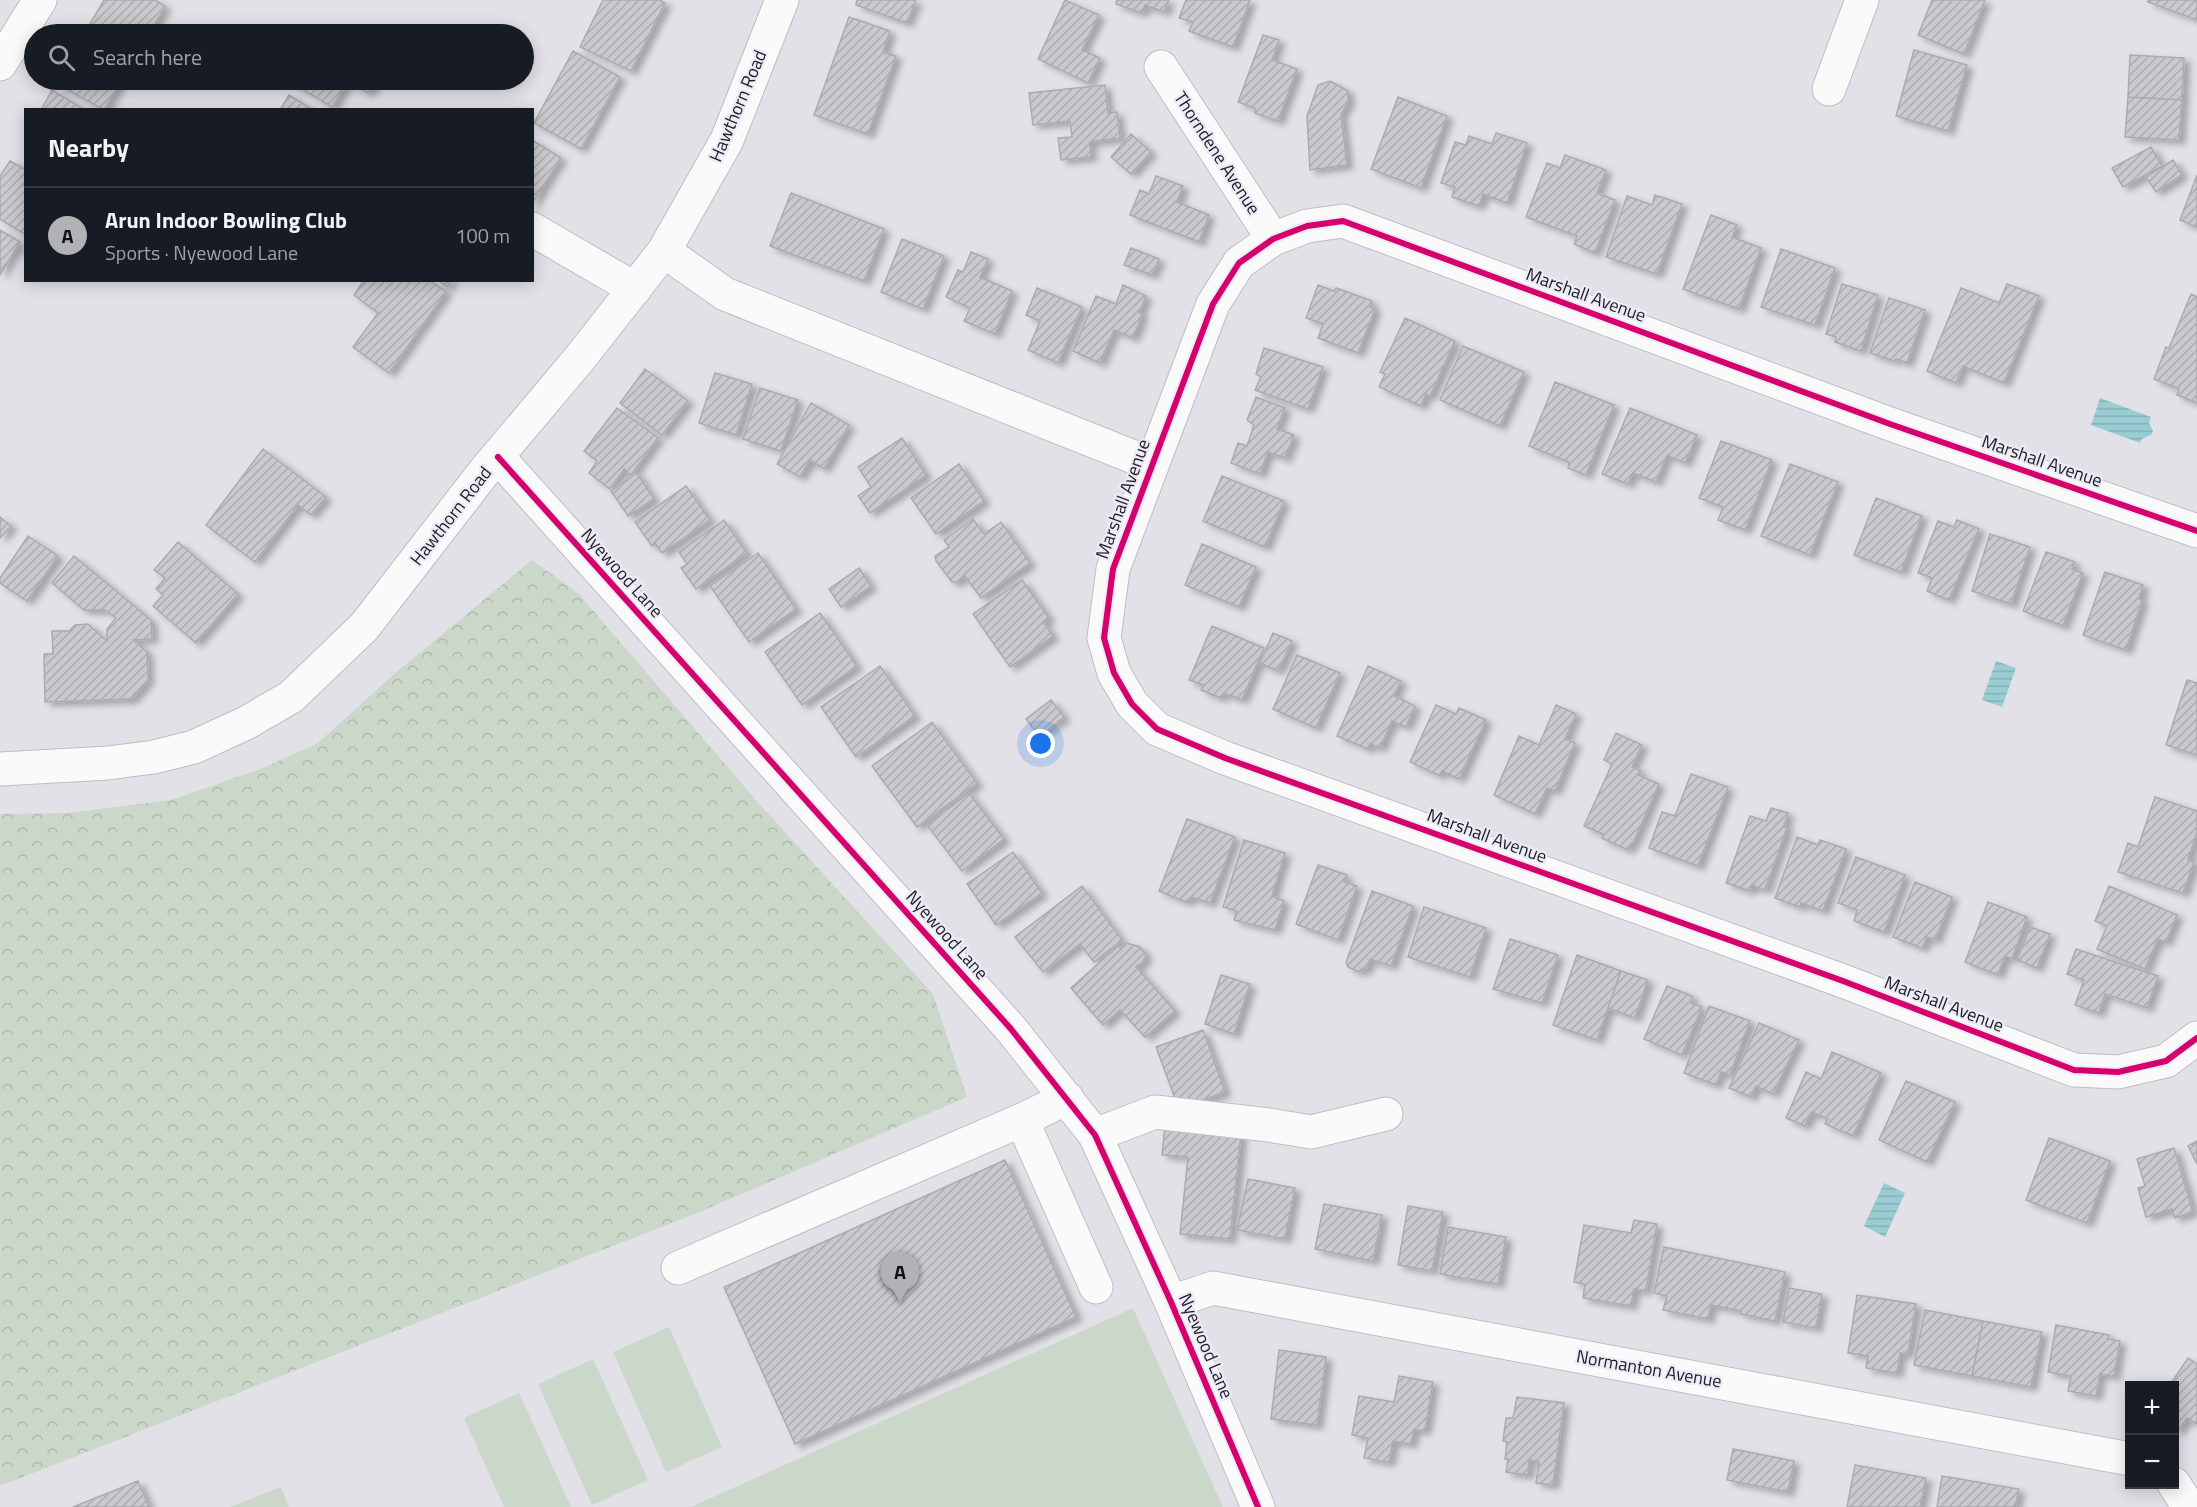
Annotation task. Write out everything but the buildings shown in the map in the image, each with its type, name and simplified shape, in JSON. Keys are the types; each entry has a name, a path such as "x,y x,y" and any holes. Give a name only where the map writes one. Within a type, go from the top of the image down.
{"street":[{"path":"5,46 40,0"},
{"name":"Hawthorn Road","path":"0,769 108,763 154,757 194,747 246,723 291,697 364,627 484,472 664,251 727,140 782,0"},
{"path":"1829,89 1862,0"},
{"name":"Thorndene Avenue","path":"1161,67 1273,238"},
{"name":"Marshall Avenue","path":"2197,531 1890,424 1344,221 1306,226 1273,238 1239,263 1214,304 1151,464 1113,569 1104,638 1114,673 1132,704 1157,729 1225,758 1842,981 2074,1070 2118,1072 2166,1061 2197,1038"},
{"path":"534,230 635,289"},
{"name":"Marshall Avenue","path":"664,251 725,294 1151,464"},
{"name":"Nyewood Lane","path":"498,457 1003,1020 1095,1135 1171,1302 1258,1507"},
{"path":"678,1268 1022,1120 1067,1098"},
{"path":"1095,1135 1155,1112 1311,1132 1386,1114"},
{"path":"1022,1120 1096,1287"},
{"name":"Normanton Avenue","path":"1171,1302 1213,1288 2125,1458"},
{"path":"2178,1489 2189,1507"}],"green space":[{"path":"532,560 578,593 761,806 933,994 967,1097 697,1213 0,1486 0,814 67,813 171,800 263,768 318,743 393,675"},
{"path":"1133,1308 1223,1507 691,1507"},
{"path":"669,1327 722,1447 666,1472 613,1352"},
{"path":"593,1359 648,1480 592,1505 538,1384"},
{"path":"519,1393 571,1507 504,1507 464,1418"},
{"path":"281,1487 289,1507 230,1507"}],"water":[{"path":"2100,398 2151,417 2149,423 2153,431 2151,435 2142,439 2140,443 2091,425"},
{"path":"1996,661 2016,668 2002,707 1982,700"},
{"path":"1884,1183 1905,1193 1885,1237 1864,1226"}],"cycle path":[{"path":"2197,531 1890,424 1343,221 1307,226 1273,239 1239,263 1213,304 1113,569 1104,638 1114,673 1132,704 1157,729 1225,758 1843,981 2074,1070 2118,1072 2166,1061 2197,1038"},
{"path":"498,457 1011,1029 1095,1135 1171,1302 1258,1507"}],"place":[{"name":"Arun Indoor Bowling Club","path":"900,1302"}]}
